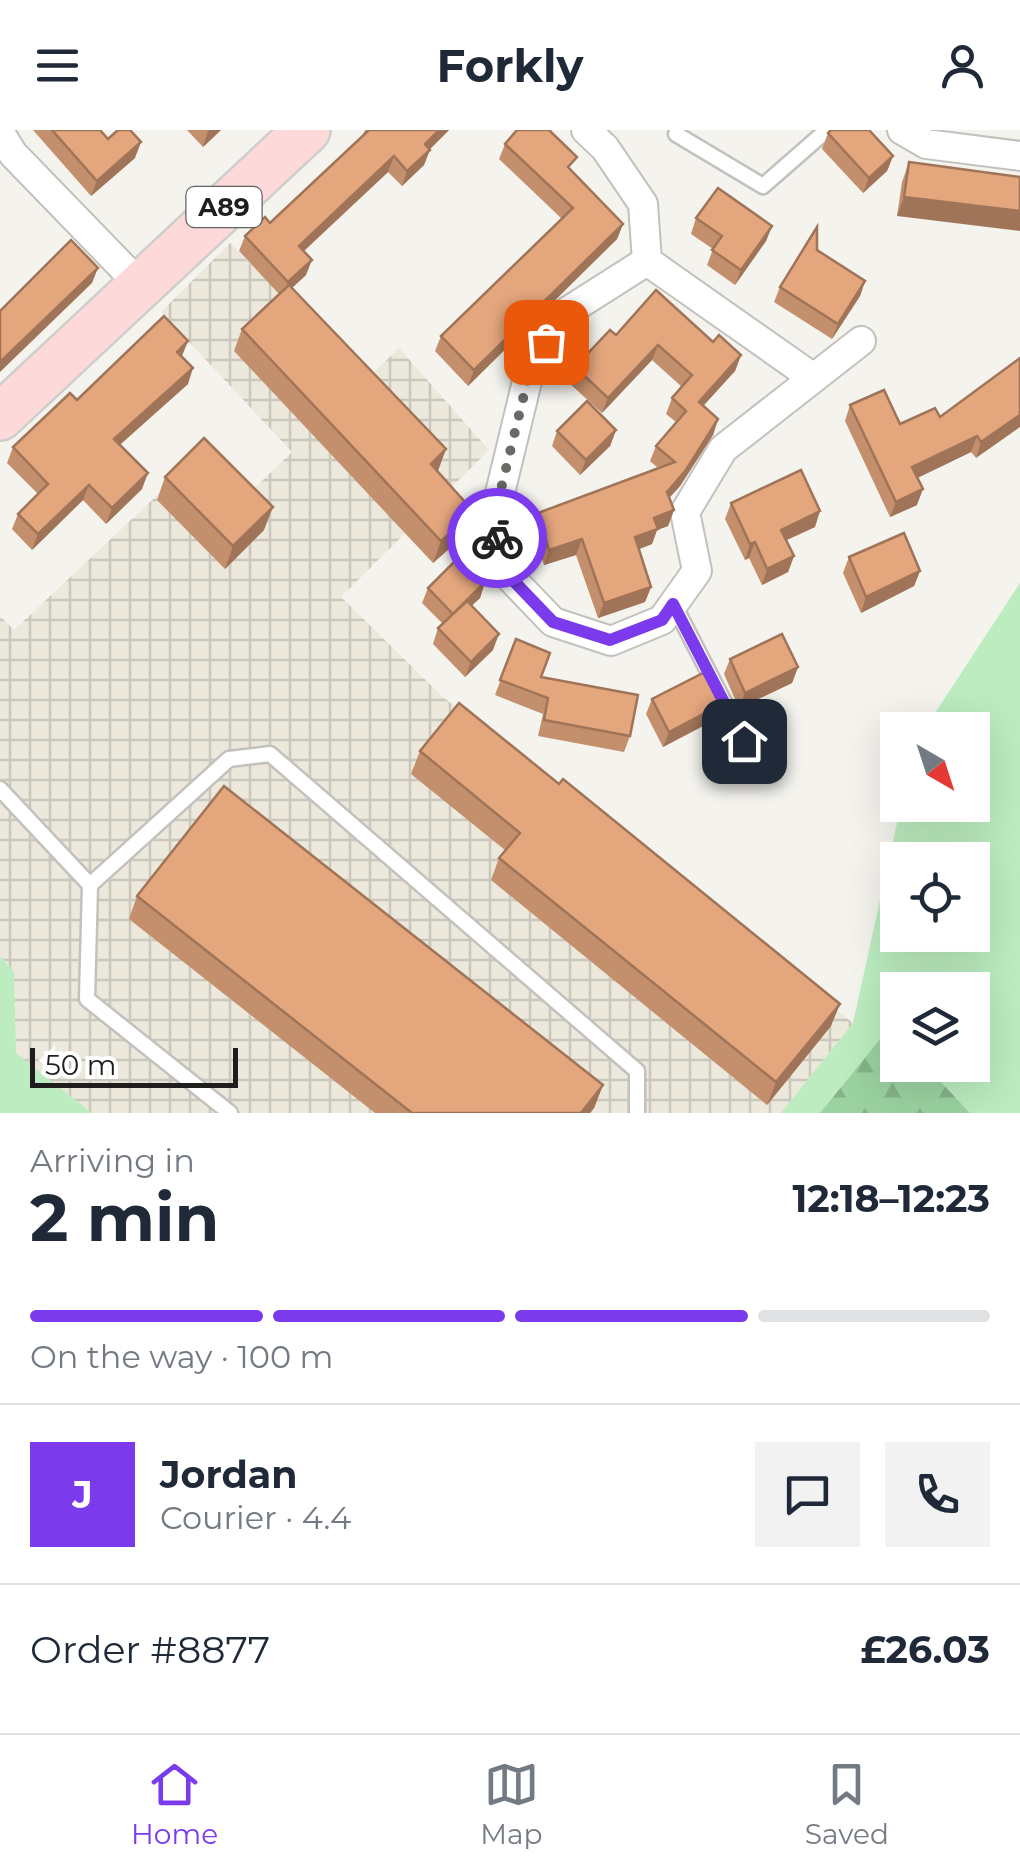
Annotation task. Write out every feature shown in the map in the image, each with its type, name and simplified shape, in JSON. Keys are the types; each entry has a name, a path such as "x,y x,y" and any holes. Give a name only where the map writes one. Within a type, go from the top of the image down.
{"main road":[{"name":"A89","path":"0,417 307,130"}],"street":[{"path":"586,130 605,148 643,204 647,261"},
{"path":"902,130 926,144 1020,156"},
{"path":"0,134 12,154 140,285"},
{"path":"647,261 812,377"},
{"path":"647,261 562,315 530,370 493,522 507,574 553,622 610,640 662,620 697,570 685,512 724,449 862,341"}],"lane":[{"path":"676,134 763,186 827,130"},
{"path":"673,604 744,741"},
{"path":"90,884 229,759 270,754 637,1071 637,1113"},
{"path":"0,789 90,884 87,1000 230,1113"}],"shaded area":[{"path":"230,243 365,381 399,348 489,450 341,597 443,697 853,1023 781,1113 92,1113 15,1053 14,972 0,956 0,616 14,630 199,456 243,499 292,452 161,312"}],"green space":[{"path":"1020,583 1020,1113 970,1113 941,1082 990,1082 990,972 880,972 880,1039 820,1113 781,1113 853,1023 880,900 880,952 990,952 990,842 893,842 897,822 990,822 990,712 936,712"},
{"path":"0,956 14,972 16,1053 92,1113 0,1113"},
{"path":"880,1039 880,1082 941,1082 970,1113 820,1113"}],"building":[{"path":"52,130 100,130 108,139 118,130 130,130 141,142 97,181"},
{"path":"369,130 439,130 425,144 430,150 407,171 394,156 299,246 312,260 288,282 245,236 265,217 270,223"},
{"path":"517,130 549,130 577,157 568,167 623,224 474,370 441,336 573,208 505,144"},
{"path":"869,130 893,156 869,178 828,133"},
{"path":"909,162 1020,177 1020,211 904,197"},
{"path":"718,188 772,226 741,270 712,250 722,236 696,218"},
{"path":"817,227 817,250 865,281 838,324 780,287"},
{"path":"71,240 98,268 0,362 0,311"},
{"path":"289,285 446,449 431,464 474,512 441,541 242,329"},
{"path":"656,290 713,342 719,335 741,355 699,402 718,419 667,492 674,510 654,518 658,529 635,537 651,587 604,603 582,539 549,550 538,513 675,462 656,446 686,411 672,398 692,375 658,345 608,398 575,367 610,330 616,335"},
{"path":"164,316 188,341 177,352 193,368 114,439 148,473 112,508 89,485 38,534 18,514 48,484 13,447 70,393 77,400"},
{"path":"1020,358 1020,415 981,442 977,436 912,467 923,489 896,502 850,405 884,390 900,424 935,408 940,417"},
{"path":"587,401 616,430 586,460 557,431"},
{"path":"204,438 273,507 233,546 165,477"},
{"path":"801,470 820,511 781,530 794,556 767,569 731,503"},
{"path":"904,533 920,571 866,597 849,557"},
{"path":"460,556 485,582 453,614 428,588"},
{"path":"467,601 499,634 471,662 438,628"},
{"path":"782,634 798,667 745,693 730,659"},
{"path":"516,639 550,653 541,677 638,695 630,736 544,720 548,698 500,680"},
{"path":"709,670 726,702 669,732 652,699"},
{"path":"459,703 559,784 563,779 840,1004 776,1082 499,858 520,833 420,751"},
{"path":"224,786 603,1085 581,1113 412,1113 137,896"}],"way so far":[{"path":"497,538 493,522 530,370 546,342"}],"route":[{"path":"497,538 507,574 553,622 610,640 662,620 673,604 744,741"}]}
